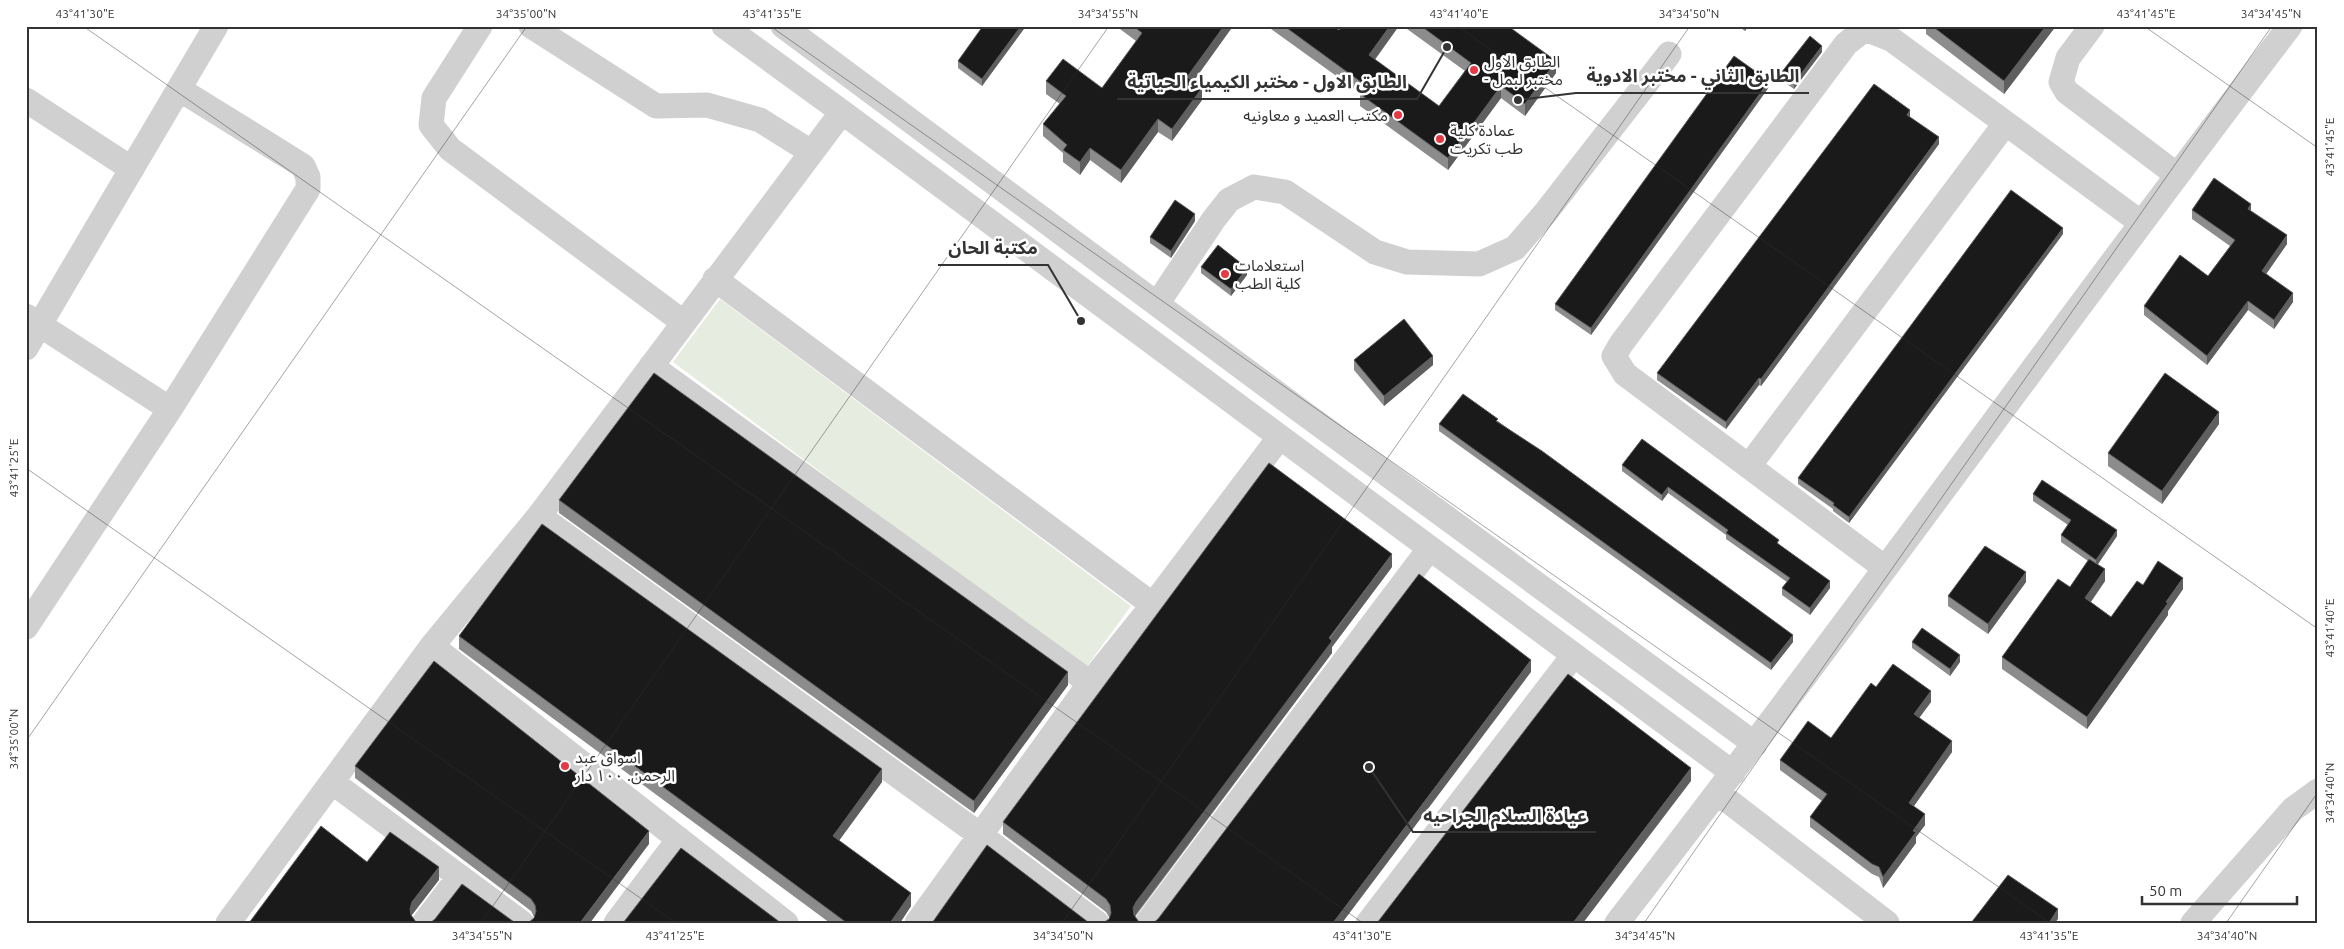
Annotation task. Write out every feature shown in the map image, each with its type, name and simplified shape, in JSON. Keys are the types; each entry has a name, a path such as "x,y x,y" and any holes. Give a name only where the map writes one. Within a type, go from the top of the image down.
{"street":[{"path":"26,348 33,320 132,169 216,26"},
{"path":"480,26 434,98 431,125 450,149 683,322"},
{"path":"531,26 656,106 707,106 760,120 811,152"},
{"path":"724,26 1430,548 1573,656 1725,783 1886,923"},
{"path":"783,26 1156,304 1755,744"},
{"path":"2092,26 2068,58 2061,82 2067,92 2177,175"},
{"path":"1617,923 1755,744 2140,222 2290,26"},
{"path":"1885,568 1625,374 1614,356 1621,344 1846,44 1866,29 1891,39 2140,222"},
{"path":"1156,304 1229,200 1254,186 1285,192 1375,252 1407,262 1479,264 1515,248 1546,212 1670,54"},
{"path":"26,627 170,408 308,189 308,177 303,166 179,89"},
{"path":"26,100 132,169"},
{"path":"228,923 432,646 539,516 842,112"},
{"path":"1749,466 2005,124"},
{"path":"1056,271 1076,244"},
{"path":"715,279 1153,605"},
{"path":"33,320 170,408"},
{"path":"651,366 1090,683"},
{"path":"917,923 1090,683 1153,605 1279,438"},
{"path":"539,516 980,835 1097,923"},
{"path":"1147,923 1430,548"},
{"path":"432,646 786,923"},
{"path":"1368,923 1573,656"},
{"path":"332,782 522,923"},
{"path":"2193,923 2293,809 2318,791"},
{"path":"616,923 679,839"},
{"path":"424,923 459,877"}],"shaded area":[{"path":"720,299 1131,606 1085,669 673,362"}],"building":[{"path":"983,26 1021,26 982,79 958,61"},
{"path":"1133,26 1178,26 1181,29 1183,26 1224,26 1187,77 1202,88 1172,129 1158,119 1121,170 1090,148 1080,162 1063,150 1067,145 1043,124 1066,96 1046,81 1063,59 1102,88 1142,33"},
{"path":"1284,26 1333,26 1339,30 1342,26 1390,26 1369,55 1439,106 1471,63 1421,26 1508,26 1556,61 1525,104 1501,86 1448,158 1360,94 1365,85"},
{"path":"1932,26 2046,26 2004,81"},
{"path":"1810,36 1822,46 1794,83 1781,73"},
{"path":"1734,56 1769,81 1591,328 1555,304"},
{"path":"1874,84 1910,110 1907,115 1939,137 1761,379 1759,378 1726,422 1657,373"},
{"path":"2214,178 2251,204 2248,209 2287,235 2262,271 2293,293 2274,320 2248,301 2207,356 2144,306 2180,255 2208,276 2235,240 2192,210"},
{"path":"2011,190 2063,228 1849,517 1833,505 1834,503 1798,478"},
{"path":"1175,200 1195,214 1171,251 1150,237"},
{"path":"1218,245 1247,268 1231,289 1201,267"},
{"path":"1404,319 1433,356 1384,396 1354,360"},
{"path":"654,373 1068,672 974,801 559,500"},
{"path":"2165,373 2219,412 2162,491 2108,453"},
{"path":"1463,394 1498,419 1496,421 1542,451 1793,635 1771,663 1439,424"},
{"path":"1642,439 1779,540 1777,543 1830,581 1810,608 1782,588 1790,578 1726,533 1728,530 1668,487 1662,495 1622,465"},
{"path":"1269,463 1392,554 1329,638 1332,641 1136,902 1133,908 1134,915 1141,923 1103,923 1109,919 1111,913 1110,905 1106,899 1003,822"},
{"path":"2042,480 2117,530 2096,560 2061,535 2071,520 2033,494"},
{"path":"542,524 882,769 833,836 911,893 890,923 847,923 459,636"},
{"path":"1985,546 2026,572 1988,624 1948,596"},
{"path":"2089,559 2105,569 2085,598 2111,617 2137,581 2143,585 2158,561 2183,578 2166,602 2168,603 2087,717 2002,657 2058,579 2070,587"},
{"path":"1419,574 1531,660 1333,923 1153,923 1158,919"},
{"path":"1922,628 1960,655 1950,669 1912,642"},
{"path":"434,661 649,831 580,923 528,923 534,918 536,911 531,899 355,766"},
{"path":"1893,664 1931,691 1914,714 1952,741 1909,803 1925,814 1913,831 1916,832 1883,877 1879,867 1872,864 1810,817 1827,794 1780,760 1808,721 1831,738 1871,683 1876,687"},
{"path":"1568,674 1691,768 1573,923 1377,923"},
{"path":"321,826 367,862 390,832 439,867 412,902 411,915 418,923 249,923"},
{"path":"987,845 1088,922 1091,923 932,923"},
{"path":"681,848 781,923 623,923"},
{"path":"2008,875 2058,909 2049,923 1971,923"},
{"path":"462,884 516,923 430,923"}],"place":[{"name":"الطابق الاول - مختبر الكيمياء الحياتية","path":"1447,47"},
{"name":"الطابق الاول - مختبر لبمل","path":"1474,70"},
{"name":"الطابق الثاني - مختبر الادوية","path":"1518,100"},
{"name":"مكتب العميد و معاونيه","path":"1398,115"},
{"name":"عمادة كلية طب تكريت","path":"1440,139"},
{"name":"استعلامات كلية الطب","path":"1225,274"},
{"name":"مكتبة الحان","path":"1081,321"},
{"name":"اسواق عبد الرحمن. ١٠٠ دار","path":"565,766"},
{"name":"عيادة السلام الجراحيه","path":"1369,767"}]}
